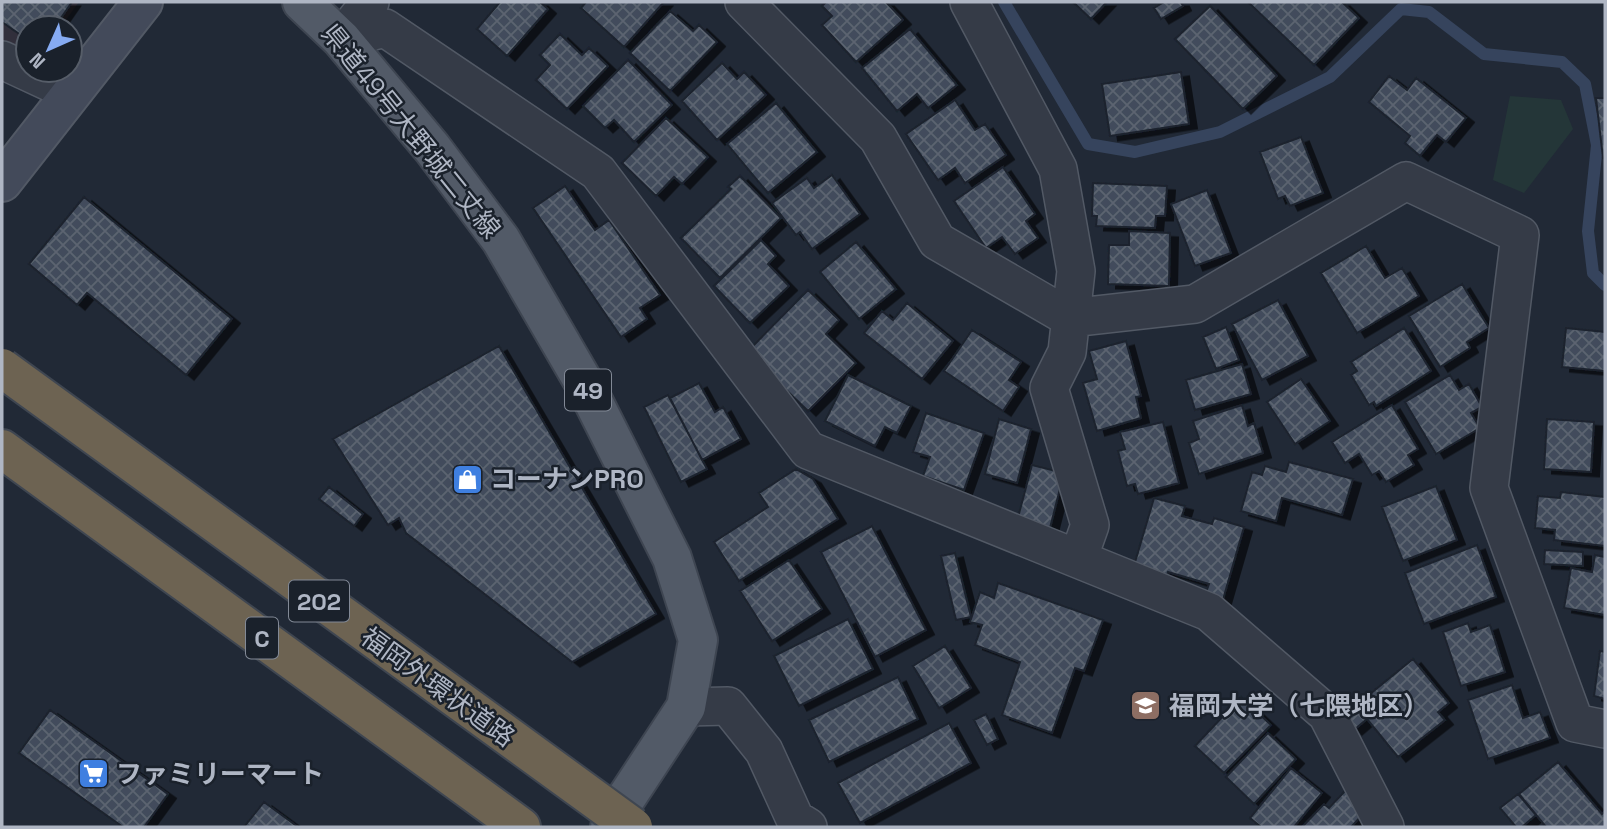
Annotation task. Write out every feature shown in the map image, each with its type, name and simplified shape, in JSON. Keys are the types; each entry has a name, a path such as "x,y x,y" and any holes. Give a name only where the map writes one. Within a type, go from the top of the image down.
{"highway":[{"name":"C","path":"2,368 624,824"},
{"name":"福岡外環状道路","path":"2,374 624,824"},
{"name":"C","path":"2,449 521,827"},
{"path":"2,479 477,827"}],"main road":[{"name":"県道49号大野城二丈線","path":"302,2 341,38 432,148 501,240 584,383 672,558 698,640 685,707 624,824"}],"street":[{"path":"2,181 143,2"},
{"path":"341,38 370,2"},
{"path":"744,2 878,138 937,241 1070,318 1195,304 1406,181 1520,235 1489,488 1575,723 1605,729"},
{"path":"969,2 1058,169 1076,271 1066,352 1049,388 1090,525 1078,559"},
{"path":"341,38 385,28 598,172 808,450 1209,612 1327,714 1385,827"},
{"path":"2,60 71,92"},
{"path":"685,707 727,706 764,751 795,819 808,827"}],"shaded area":[{"path":"2,2 79,2 70,14 14,14 14,55 2,49"},
{"path":"1510,96 1561,100 1573,129 1524,193 1493,180"}],"building":[{"path":"2,2 72,2 64,14 14,14 14,30 2,22"},
{"path":"500,2 540,2 548,9 507,56 477,29"},
{"path":"586,2 664,2 624,47 581,8"},
{"path":"826,2 886,2 903,20 856,62 822,25 832,16 822,6"},
{"path":"1073,2 1107,2 1091,19"},
{"path":"1164,2 1181,2 1183,6 1161,19 1154,8"},
{"path":"1248,2 1342,2 1359,18 1314,65"},
{"path":"1210,6 1277,76 1243,109 1175,39"},
{"path":"670,11 693,31 699,25 717,42 670,91 630,53"},
{"path":"910,29 957,85 928,108 917,94 897,111 862,68"},
{"path":"560,34 582,55 589,48 608,66 567,109 536,80 550,65 540,55"},
{"path":"628,60 672,105 634,142 614,120 605,128 583,106"},
{"path":"722,63 737,79 744,72 766,95 717,140 682,101"},
{"path":"1181,72 1189,124 1110,136 1102,84"},
{"path":"1389,76 1407,90 1416,78 1466,118 1446,142 1437,135 1420,156 1405,143 1410,136 1369,102"},
{"path":"1596,98 1605,98 1603,158"},
{"path":"955,100 975,130 985,124 1006,155 965,183 955,168 938,180 906,134"},
{"path":"776,103 817,152 768,193 727,144"},
{"path":"666,118 708,157 682,184 674,177 656,196 622,163"},
{"path":"1301,137 1323,193 1290,206 1285,196 1278,199 1260,152"},
{"path":"1003,167 1035,214 1026,221 1038,238 1015,254 1002,237 986,248 954,201"},
{"path":"832,175 860,214 812,249 800,232 796,235 772,203 807,178 814,188"},
{"path":"740,176 781,218 720,278 681,238 731,189 728,187"},
{"path":"1093,183 1167,186 1165,216 1156,216 1155,228 1096,226 1097,216 1092,216"},
{"path":"565,186 595,230 609,220 660,295 640,308 647,319 621,337 533,208"},
{"path":"1207,190 1231,253 1195,266 1171,204"},
{"path":"84,197 232,319 186,375 87,293 77,305 29,264"},
{"path":"1129,231 1170,233 1169,286 1108,284 1109,245 1129,245"},
{"path":"761,240 776,256 768,264 789,286 750,323 714,286"},
{"path":"856,242 896,289 859,319 820,272"},
{"path":"1366,246 1385,278 1402,268 1419,296 1357,333 1321,273"},
{"path":"1462,284 1489,328 1467,342 1470,348 1440,367 1409,316"},
{"path":"808,290 839,320 826,334 856,363 808,411 747,352"},
{"path":"1278,300 1308,356 1262,380 1232,324"},
{"path":"907,303 953,341 922,379 864,333 882,311 893,320"},
{"path":"1226,327 1239,360 1216,369 1203,337"},
{"path":"1404,328 1431,371 1376,406 1374,402 1369,405 1351,375 1357,371 1351,362"},
{"path":"1566,328 1605,332 1605,371 1562,367"},
{"path":"972,330 1021,362 1009,380 1019,387 1003,411 944,371"},
{"path":"1126,341 1141,396 1136,397 1141,418 1097,431 1083,383 1097,379 1089,351"},
{"name":"コーナンPRO","path":"499,346 656,614 572,662 406,533 399,518 388,525 333,439"},
{"path":"1242,364 1251,394 1195,410 1186,380"},
{"path":"848,375 911,406 897,433 885,427 875,446 825,421"},
{"path":"1450,375 1459,390 1469,384 1482,407 1471,413 1480,428 1436,454 1405,402"},
{"path":"1301,379 1330,421 1295,444 1267,402"},
{"path":"699,383 715,412 723,407 741,439 702,460 670,398"},
{"path":"668,395 707,469 681,482 644,407"},
{"path":"1242,405 1248,426 1254,423 1263,453 1199,474 1189,443 1199,439 1193,421"},
{"path":"1392,405 1418,449 1408,455 1414,465 1386,482 1379,471 1372,475 1359,454 1345,463 1332,442"},
{"path":"926,413 984,433 964,490 923,476 930,457 913,452"},
{"path":"999,419 1031,429 1017,483 985,474"},
{"path":"1547,419 1594,422 1591,472 1544,469"},
{"path":"1163,422 1179,483 1138,494 1135,484 1127,486 1118,451 1125,449 1120,432"},
{"path":"1289,462 1353,479 1342,515 1282,498 1276,521 1241,511 1252,472 1262,475 1265,466 1286,472"},
{"path":"1032,465 1064,473 1050,528 1017,521"},
{"path":"796,469 813,479 838,519 739,581 714,542 768,507 759,493"},
{"path":"1436,486 1457,540 1403,561 1382,507"},
{"path":"329,487 363,514 354,526 319,499"},
{"path":"1561,492 1605,497 1605,546 1554,540 1555,530 1535,528 1538,496 1560,498"},
{"path":"1154,498 1185,506 1182,516 1212,524 1214,518 1244,527 1222,603 1204,598 1209,584 1168,572 1166,578 1133,569"},
{"path":"872,526 926,630 875,657 821,552"},
{"path":"1477,545 1496,597 1424,624 1405,573"},
{"path":"1545,550 1583,552 1583,566 1544,564"},
{"path":"955,553 971,617 956,620 941,556"},
{"path":"1595,555 1605,557 1605,615 1564,608 1571,568 1592,572"},
{"path":"789,560 822,609 772,641 740,591"},
{"path":"998,583 1103,620 1084,671 1075,668 1052,733 1002,715 1020,662 975,645 982,625 970,622 980,592 994,598"},
{"path":"848,619 873,669 799,706 774,656"},
{"path":"1468,623 1471,632 1490,625 1505,672 1461,686 1443,632"},
{"path":"945,646 971,688 939,708 913,666"},
{"path":"1600,651 1605,652 1605,699 1594,696"},
{"path":"1413,659 1449,703 1438,712 1445,720 1398,757 1367,719 1354,730 1343,716"},
{"path":"898,677 918,719 829,762 809,720"},
{"path":"1512,685 1523,718 1540,712 1550,738 1488,759 1468,700"},
{"path":"1241,697 1271,725 1224,773 1195,746"},
{"name":"ファミリーマート","path":"50,710 168,794 144,827 123,827 19,753"},
{"path":"986,714 998,739 987,745 974,720"},
{"path":"949,723 971,763 860,823 838,783"},
{"path":"1268,733 1296,759 1254,804 1226,777"},
{"path":"1558,762 1602,814 1605,811 1605,827 1546,827 1519,794"},
{"path":"1291,768 1322,793 1294,827 1261,827 1250,818"},
{"path":"1346,790 1367,810 1351,827 1302,827 1324,804 1329,808"},
{"path":"1518,794 1536,815 1522,827 1516,827 1500,808"},
{"path":"264,802 298,827 244,827"}],"waterway":[{"path":"1004,2 1088,144 1135,152 1220,132 1330,77 1401,9 1429,12 1484,54 1562,62 1585,84 1597,145 1588,231 1593,273 1605,285"}],"place":[{"name":"コーナンPRO","path":"467,479"},
{"name":"福岡大学（七隈地区）","path":"1146,706"},
{"name":"ファミリーマート","path":"93,774"}]}
